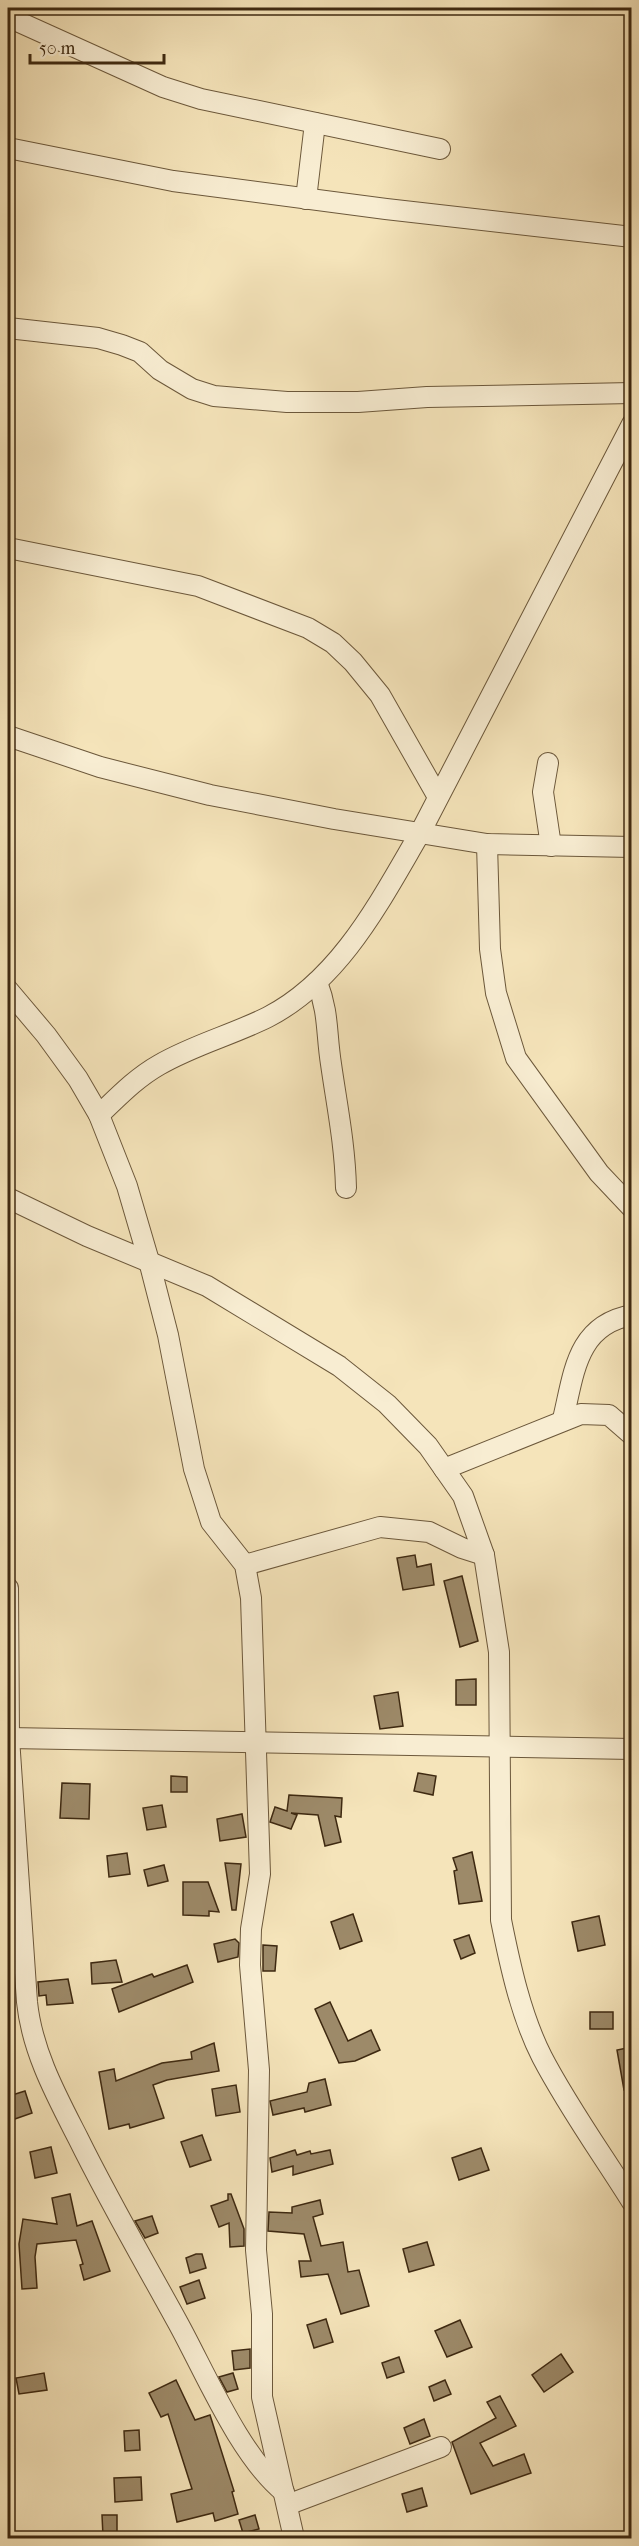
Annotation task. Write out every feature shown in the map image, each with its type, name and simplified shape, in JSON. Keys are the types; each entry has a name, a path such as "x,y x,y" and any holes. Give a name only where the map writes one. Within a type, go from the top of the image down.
{"street":[{"path":"8,17 163,87 201,99 440,149"},
{"path":"306,199 315,123"},
{"path":"8,148 173,182 632,237"},
{"path":"8,328 98,338 122,345 140,352 160,370 192,389 214,396 287,402 358,402 428,397 632,393"},
{"path":"99,1115 128,1087 159,1065 269,1016 317,982 333,967 378,903 420,832 632,424"},
{"path":"8,548 198,586 308,628 333,643 353,662 380,695 438,797"},
{"path":"8,736 100,767 210,795 487,844 632,847"},
{"path":"548,762 543,792 551,846"},
{"path":"487,844 490,949 496,993 516,1058 599,1173 632,1208"},
{"path":"317,982 327,1013 331,1064 342,1126 346,1188"},
{"path":"8,990 52,1044 99,1115 128,1186 149,1261 168,1335 194,1469 211,1522 245,1565 251,1598 260,1874 251,1929 250,1965 259,2070 256,2250 262,2314 262,2397 294,2538"},
{"path":"8,1198 87,1236 207,1286 339,1366 387,1404 428,1446 463,1496 484,1554 499,1652 501,1920 507,1950 541,2056 632,2202"},
{"path":"563,1419 586,1340 598,1328 632,1316"},
{"path":"444,1469 563,1419 581,1414 609,1416 632,1435"},
{"path":"245,1565 380,1527 429,1532 462,1548 484,1554"},
{"path":"8,1588 8,1738 27,2002 32,2037 53,2089 94,2170 238,2432 261,2470 286,2499"},
{"path":"8,1738 500,1749 632,1749"},
{"path":"286,2499 441,2447"}],"building":[{"path":"415,1555 417,1567 431,1564 434,1585 403,1590 397,1558"},
{"path":"462,1576 478,1641 460,1647 444,1581"},
{"path":"476,1679 476,1705 456,1705 456,1680"},
{"path":"398,1692 403,1726 380,1729 374,1696"},
{"path":"418,1773 436,1776 433,1795 414,1791"},
{"path":"171,1776 187,1777 187,1792 171,1792"},
{"path":"62,1783 90,1784 89,1819 60,1818"},
{"path":"289,1795 342,1798 341,1817 335,1816 341,1842 325,1846 318,1815 291,1813 297,1815 291,1829 270,1822 275,1807 287,1811"},
{"path":"162,1805 166,1827 147,1830 143,1808"},
{"path":"242,1814 246,1837 220,1841 217,1819"},
{"path":"472,1852 482,1901 459,1904 454,1871 457,1870 453,1858"},
{"path":"127,1853 130,1874 109,1877 107,1856"},
{"path":"225,1863 241,1864 236,1910 232,1910"},
{"path":"164,1865 168,1881 148,1886 144,1870"},
{"path":"183,1882 208,1882 219,1912 209,1911 209,1916 183,1915"},
{"path":"353,1914 362,1941 340,1949 331,1922"},
{"path":"599,1916 605,1945 578,1951 572,1922"},
{"path":"469,1935 475,1953 461,1959 454,1940"},
{"path":"235,1939 239,1943 238,1957 218,1962 214,1944"},
{"path":"263,1945 277,1946 275,1971 263,1971"},
{"path":"116,1960 122,1982 92,1984 91,1963"},
{"path":"187,1965 193,1982 119,2012 112,1989 152,1974 154,1977"},
{"path":"68,1979 73,2003 47,2005 46,1995 39,1996 38,1982"},
{"path":"330,2002 348,2041 371,2030 380,2050 355,2061 339,2063 315,2009"},
{"path":"590,2012 613,2012 613,2029 590,2029"},
{"path":"214,2043 219,2071 167,2080 153,2085 164,2118 130,2128 129,2124 109,2129 99,2072 114,2069 116,2081 162,2063 192,2059 191,2052"},
{"path":"632,2047 632,2090 624,2090 617,2050"},
{"path":"325,2079 331,2105 305,2112 304,2108 273,2115 270,2101 307,2092 309,2083"},
{"path":"236,2085 240,2112 216,2116 212,2089"},
{"path":"25,2091 32,2113 12,2120 8,2105 11,2104 9,2096"},
{"path":"202,2135 211,2160 190,2167 181,2142"},
{"path":"51,2147 57,2173 35,2178 30,2152"},
{"path":"481,2148 489,2170 459,2180 452,2158"},
{"path":"295,2150 297,2155 310,2151 311,2154 330,2150 333,2164 293,2175 293,2166 272,2172 270,2158"},
{"path":"70,2194 77,2226 92,2221 110,2271 84,2280 80,2265 83,2264 76,2240 37,2244 35,2257 37,2288 22,2289 19,2244 23,2219 57,2224 52,2198"},
{"path":"228,2194 231,2194 244,2229 244,2246 230,2247 229,2223 219,2227 211,2206 228,2200"},
{"path":"320,2200 323,2214 313,2217 321,2246 343,2242 348,2272 359,2270 369,2306 341,2314 328,2274 301,2277 299,2261 311,2261 304,2234 268,2231 269,2212 292,2213 292,2207"},
{"path":"152,2216 158,2233 145,2238 135,2221"},
{"path":"427,2242 434,2265 409,2272 403,2249"},
{"path":"202,2254 206,2268 190,2273 186,2258"},
{"path":"199,2280 205,2298 187,2304 180,2287"},
{"path":"326,2319 333,2342 314,2348 307,2325"},
{"path":"460,2320 472,2347 447,2357 435,2331"},
{"path":"250,2349 250,2368 234,2370 232,2351"},
{"path":"561,2354 573,2372 544,2392 532,2375"},
{"path":"399,2357 404,2372 387,2378 382,2363"},
{"path":"44,2373 47,2390 19,2394 16,2378"},
{"path":"233,2373 238,2389 227,2392 219,2377"},
{"path":"176,2380 195,2420 210,2415 234,2491 232,2492 238,2514 215,2521 213,2513 177,2522 171,2494 192,2489 168,2414 161,2417 149,2393"},
{"path":"445,2380 451,2394 434,2401 429,2387"},
{"path":"500,2396 516,2426 480,2443 493,2466 524,2454 531,2473 471,2494 452,2442 496,2418 487,2402"},
{"path":"424,2419 430,2436 410,2444 404,2428"},
{"path":"139,2430 140,2450 125,2451 124,2431"},
{"path":"141,2477 142,2500 115,2502 114,2478"},
{"path":"422,2488 427,2506 407,2512 402,2494"},
{"path":"102,2515 117,2515 117,2535 103,2536"},
{"path":"255,2515 259,2529 243,2533 239,2520"}]}
